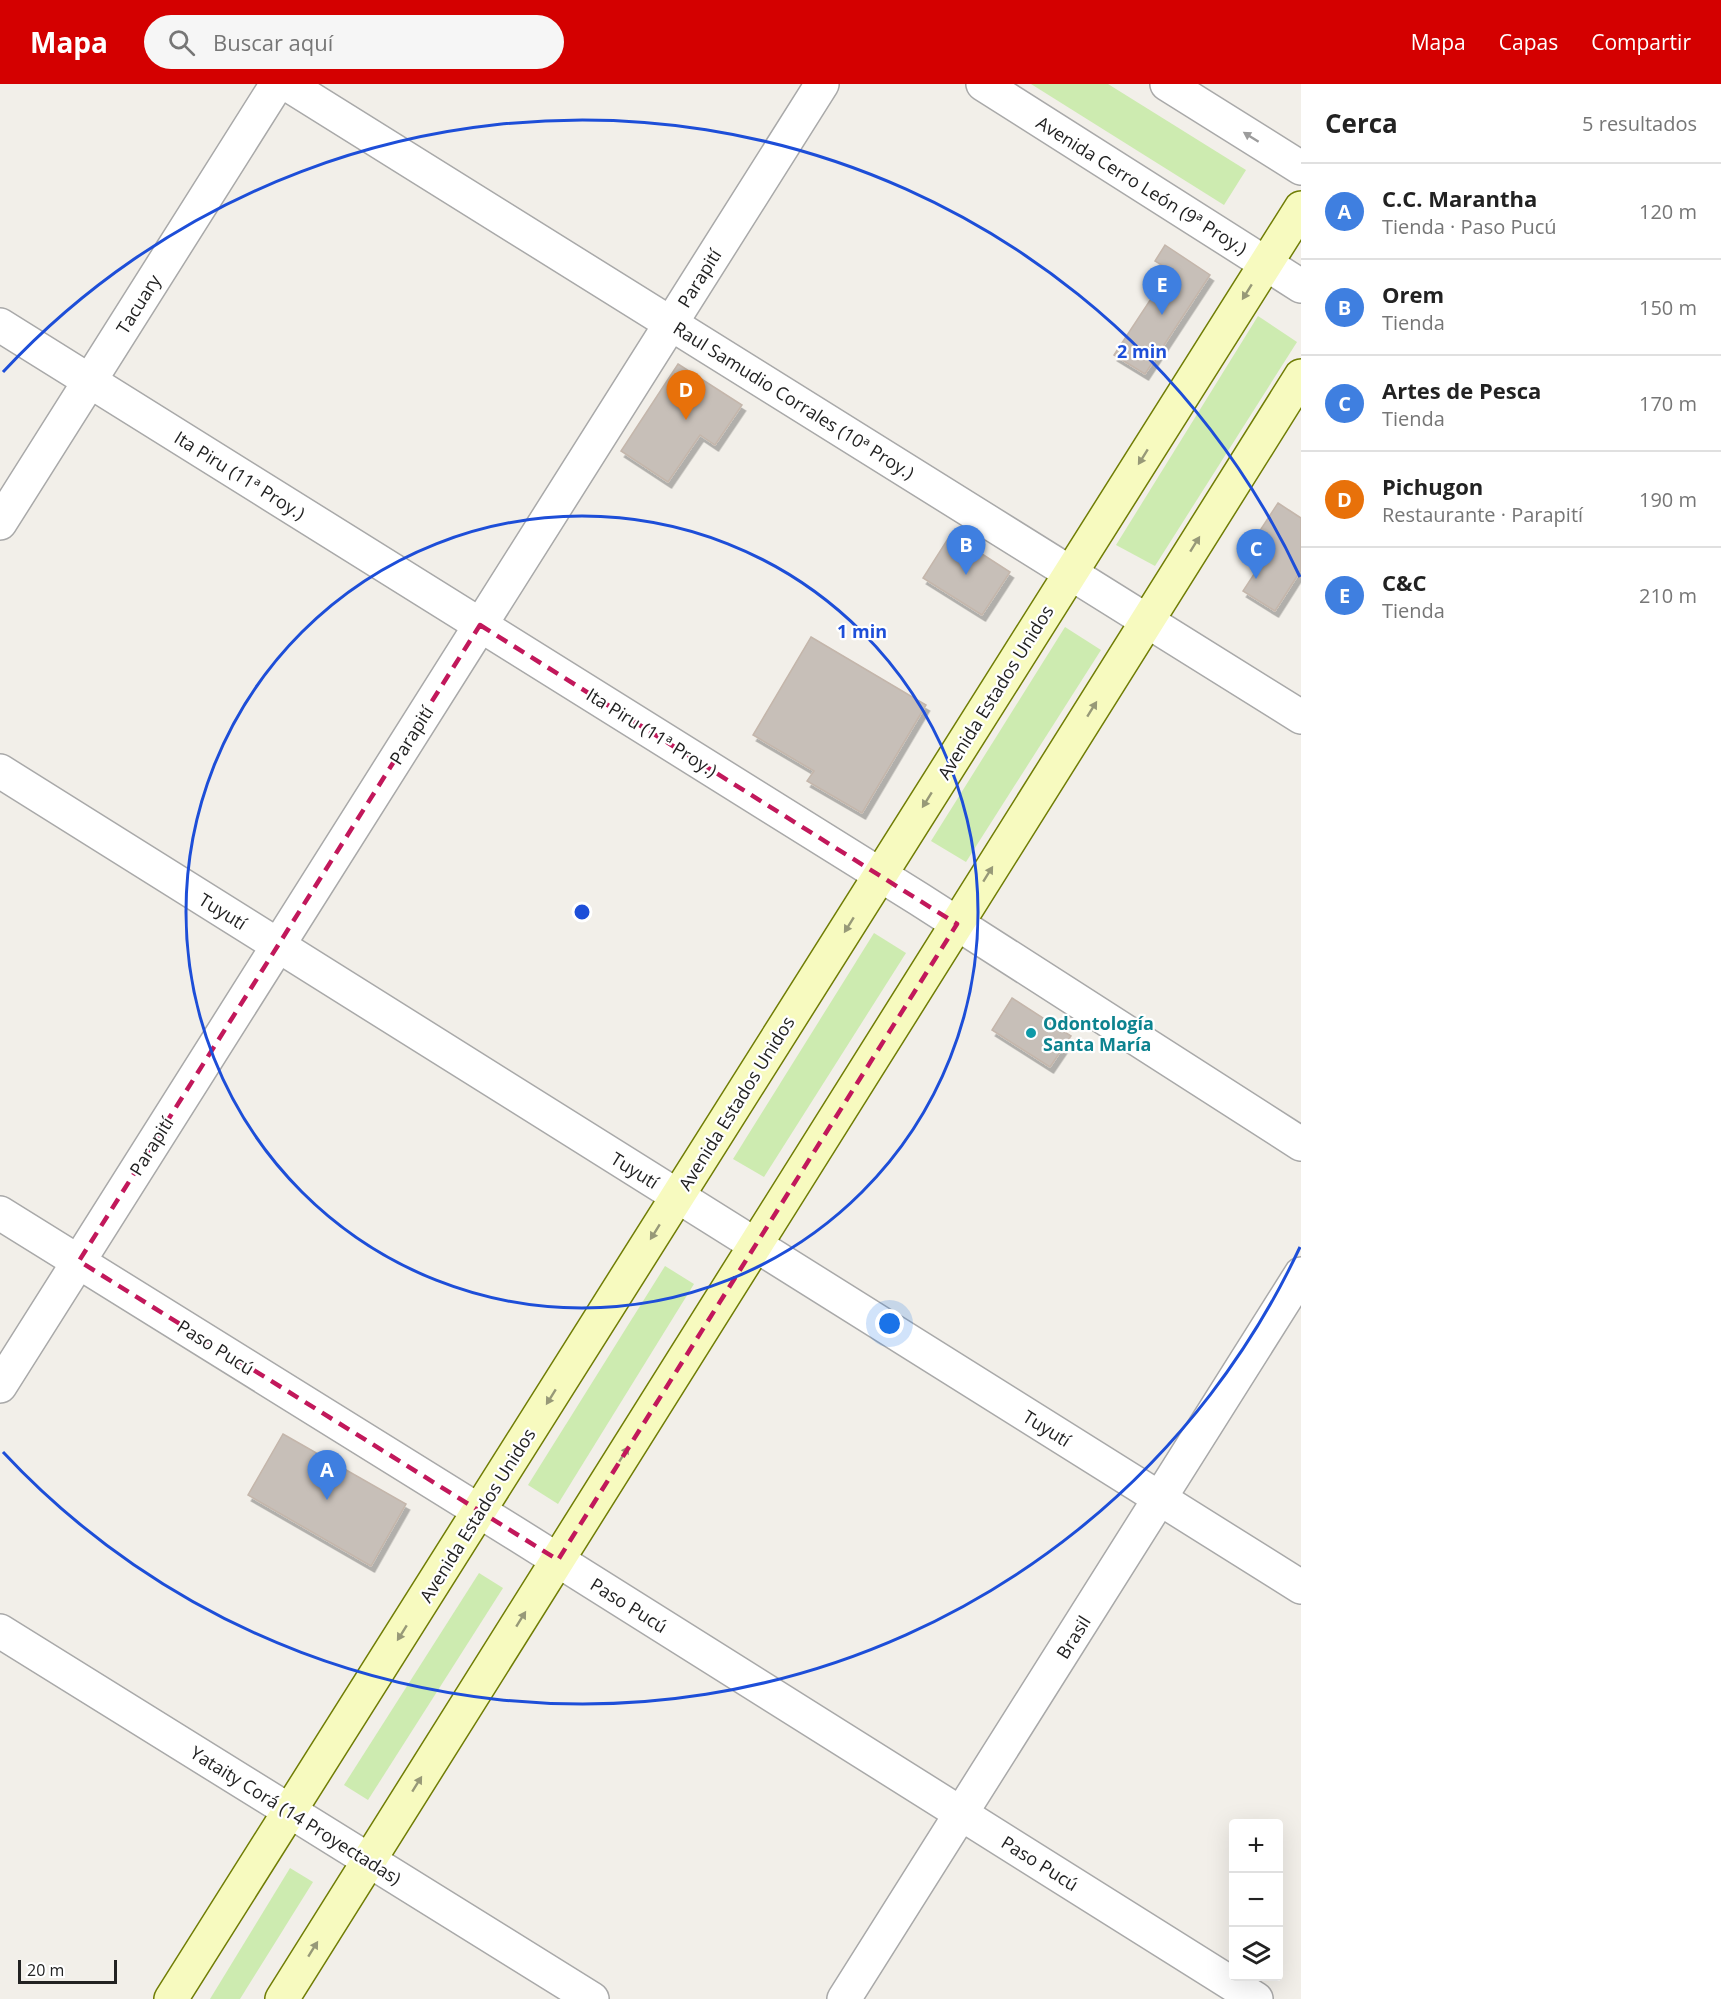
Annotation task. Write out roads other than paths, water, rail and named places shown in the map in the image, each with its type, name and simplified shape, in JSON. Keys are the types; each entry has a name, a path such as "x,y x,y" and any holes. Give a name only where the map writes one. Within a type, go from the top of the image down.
{"main road":[{"name":"Avenida Estados Unidos","path":"171,1999 1301,208"},
{"path":"282,1999 1301,376"}],"street":[{"name":"Tacuary","path":"0,523 277,84"},
{"name":"Raul Samudio Corrales (10ª Proy.)","path":"287,84 1301,717"},
{"name":"Parapití","path":"0,1386 822,84"},
{"name":"Avenida Cerro León (9ª Proy.)","path":"983,84 1301,286"},
{"path":"1167,84 1301,168"},
{"name":"Ita Piru (11ª Proy.)","path":"0,325 880,875 1301,1144"},
{"name":"Tuyutí","path":"0,771 1301,1587"},
{"name":"Paso Pucú","path":"0,1213 558,1560 1256,1999"},
{"name":"Brasil","path":"844,1999 1301,1274"},
{"name":"Yataity Corá (14 Proyectadas)","path":"0,1631 592,1999"}],"place":[{"name":"C&C","path":"1162,315"},
{"name":"Pichugon","path":"686,420"},
{"name":"Orem","path":"966,575"},
{"name":"Artes de Pesca","path":"1256,579"},
{"name":"Odontología Santa María","path":"1031,1033"},
{"name":"C.C. Marantha","path":"327,1500"}]}
